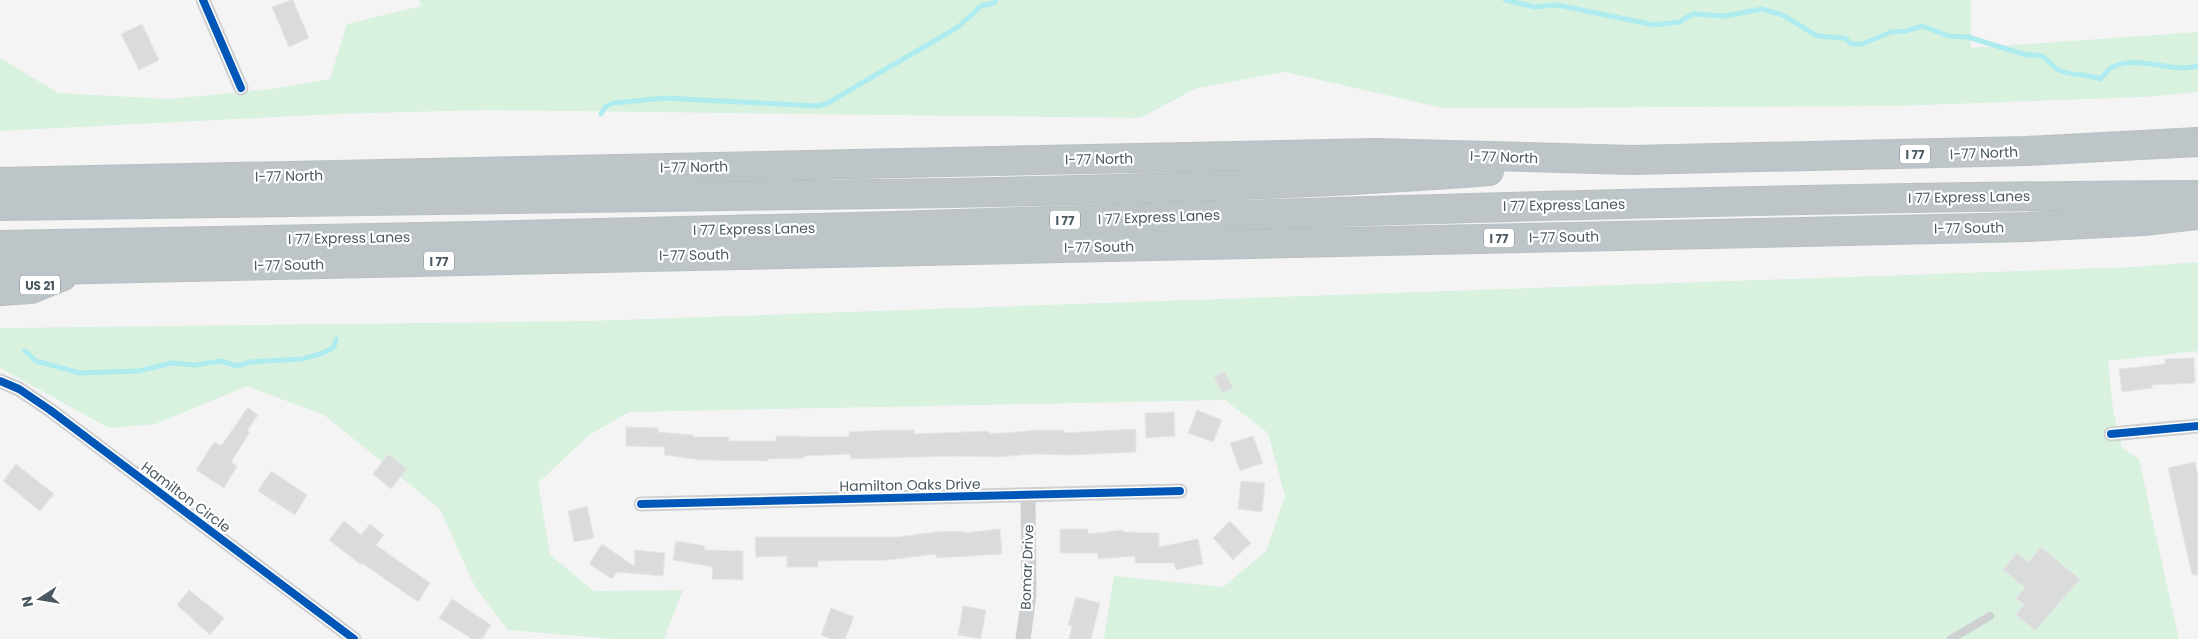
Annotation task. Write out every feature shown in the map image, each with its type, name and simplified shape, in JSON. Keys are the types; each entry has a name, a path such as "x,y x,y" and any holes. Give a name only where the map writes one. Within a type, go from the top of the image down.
{"highway":[{"name":"I-77 North","path":"0,182 1365,153 1632,160 2026,151 2198,142"},
{"name":"I 77","path":"0,206 642,199 1054,190 1375,180 1632,160"},
{"name":"I 77 Express Lanes","path":"0,245 899,226 1372,210 2027,196 2198,195"},
{"name":"I-77 South","path":"0,271 2028,227 2143,221 2198,215"},
{"name":"US 21","path":"0,291 31,289 78,269"}],"street":[{"path":"203,0 241,88"},
{"name":"Hamilton Circle","path":"0,381 19,389 50,410 354,639"},
{"path":"2110,434 2198,426"},
{"name":"Hamilton Oaks Drive","path":"641,504 1180,491"},
{"name":"Bomar Drive","path":"1024,639 1029,595 1028,495"}],"lane":[{"path":"1950,639 1990,616"}],"green space":[{"path":"419,0 1971,0 1971,48 2198,32 2198,92 2144,97 1897,106 1443,108 1285,72 1197,88 1140,118 485,110 336,114 0,131 0,58 58,93 170,99 272,89 330,79 347,24 421,6"},
{"path":"2198,262 2198,351 2108,361 2113,409 2122,448 2139,459 2179,639 1104,639 1114,576 1223,587 1266,551 1285,496 1268,433 1225,400 629,412 588,436 538,483 550,555 594,591 683,590 664,639 614,639 508,630 475,587 440,509 324,415 247,386 156,424 109,428 0,368 0,328 589,321 2134,267"}],"building":[{"path":"293,0 309,38 289,47 272,7"},
{"path":"142,24 159,60 139,70 121,34"},
{"path":"2194,358 2195,383 2152,385 2152,388 2122,392 2119,369 2165,364 2165,359"},
{"path":"1225,372 1233,388 1222,393 1214,377"},
{"path":"248,407 258,415 247,431 250,432 231,462 237,466 224,488 196,470 214,442 221,446"},
{"path":"1197,410 1222,420 1213,442 1188,433"},
{"path":"1174,412 1175,436 1146,438 1145,413"},
{"path":"626,427 658,428 658,432 693,435 693,437 729,437 729,441 776,441 776,436 849,437 849,432 888,430 914,430 915,434 989,431 989,434 1040,430 1064,430 1064,433 1136,429 1136,452 1072,455 1033,454 999,457 952,456 850,459 850,454 768,459 768,461 701,460 664,455 665,447 626,446"},
{"path":"1253,436 1263,463 1240,471 1230,443"},
{"path":"388,454 407,469 391,489 373,474"},
{"path":"2195,462 2198,477 2198,575 2192,575 2168,468"},
{"path":"16,464 54,494 40,511 3,481"},
{"path":"271,471 307,495 295,515 258,491"},
{"path":"1241,481 1265,483 1262,512 1238,509"},
{"path":"587,506 594,538 574,542 568,511"},
{"path":"344,521 361,535 370,524 384,535 376,545 430,583 418,602 362,563 361,565 329,540"},
{"path":"1230,521 1251,543 1233,560 1213,538"},
{"path":"1000,529 1002,554 936,558 936,554 887,560 818,561 818,567 787,567 787,556 756,557 755,537 898,537 935,532 964,531 964,533"},
{"path":"1060,529 1088,529 1088,534 1123,530 1123,532 1159,533 1159,547 1198,539 1203,564 1176,570 1174,563 1135,563 1135,556 1098,559 1097,553 1060,553"},
{"path":"676,541 705,546 704,550 743,551 743,580 712,579 713,567 673,560"},
{"path":"602,544 634,566 635,550 665,553 663,576 617,572 612,579 589,564"},
{"path":"2041,547 2080,579 2035,631 2016,614 2024,605 2016,598 2025,588 2003,569 2017,553 2028,562"},
{"path":"189,590 224,618 210,635 177,605"},
{"path":"1076,597 1100,603 1091,639 1069,639 1072,626 1068,625"},
{"path":"452,599 491,625 482,639 472,639 439,618"},
{"path":"963,606 986,610 981,639 958,635"},
{"path":"831,608 854,617 845,639 831,639 821,635"}],"waterway":[{"path":"601,114 606,106 614,103 666,98 816,106 826,104 958,27 981,6 994,3 996,0"},
{"path":"1505,0 1535,7 1557,5 1654,25 1679,22 1693,14 1725,16 1762,9 1783,15 1817,36 1845,38 1851,44 1862,44 1891,32 1906,31 1922,26 1949,36 1968,37 2026,55 2040,56 2061,71 2100,79 2111,68 2132,62 2177,68 2198,66"},
{"path":"25,351 36,361 80,373 138,371 172,363 194,365 221,361 237,366 250,362 302,359 323,353 334,347 336,339"}],"cycle path":[{"path":"203,0 241,88"},
{"path":"0,381 19,389 50,410 354,639"},
{"path":"2111,434 2198,426"},
{"path":"641,504 1180,491"}]}
